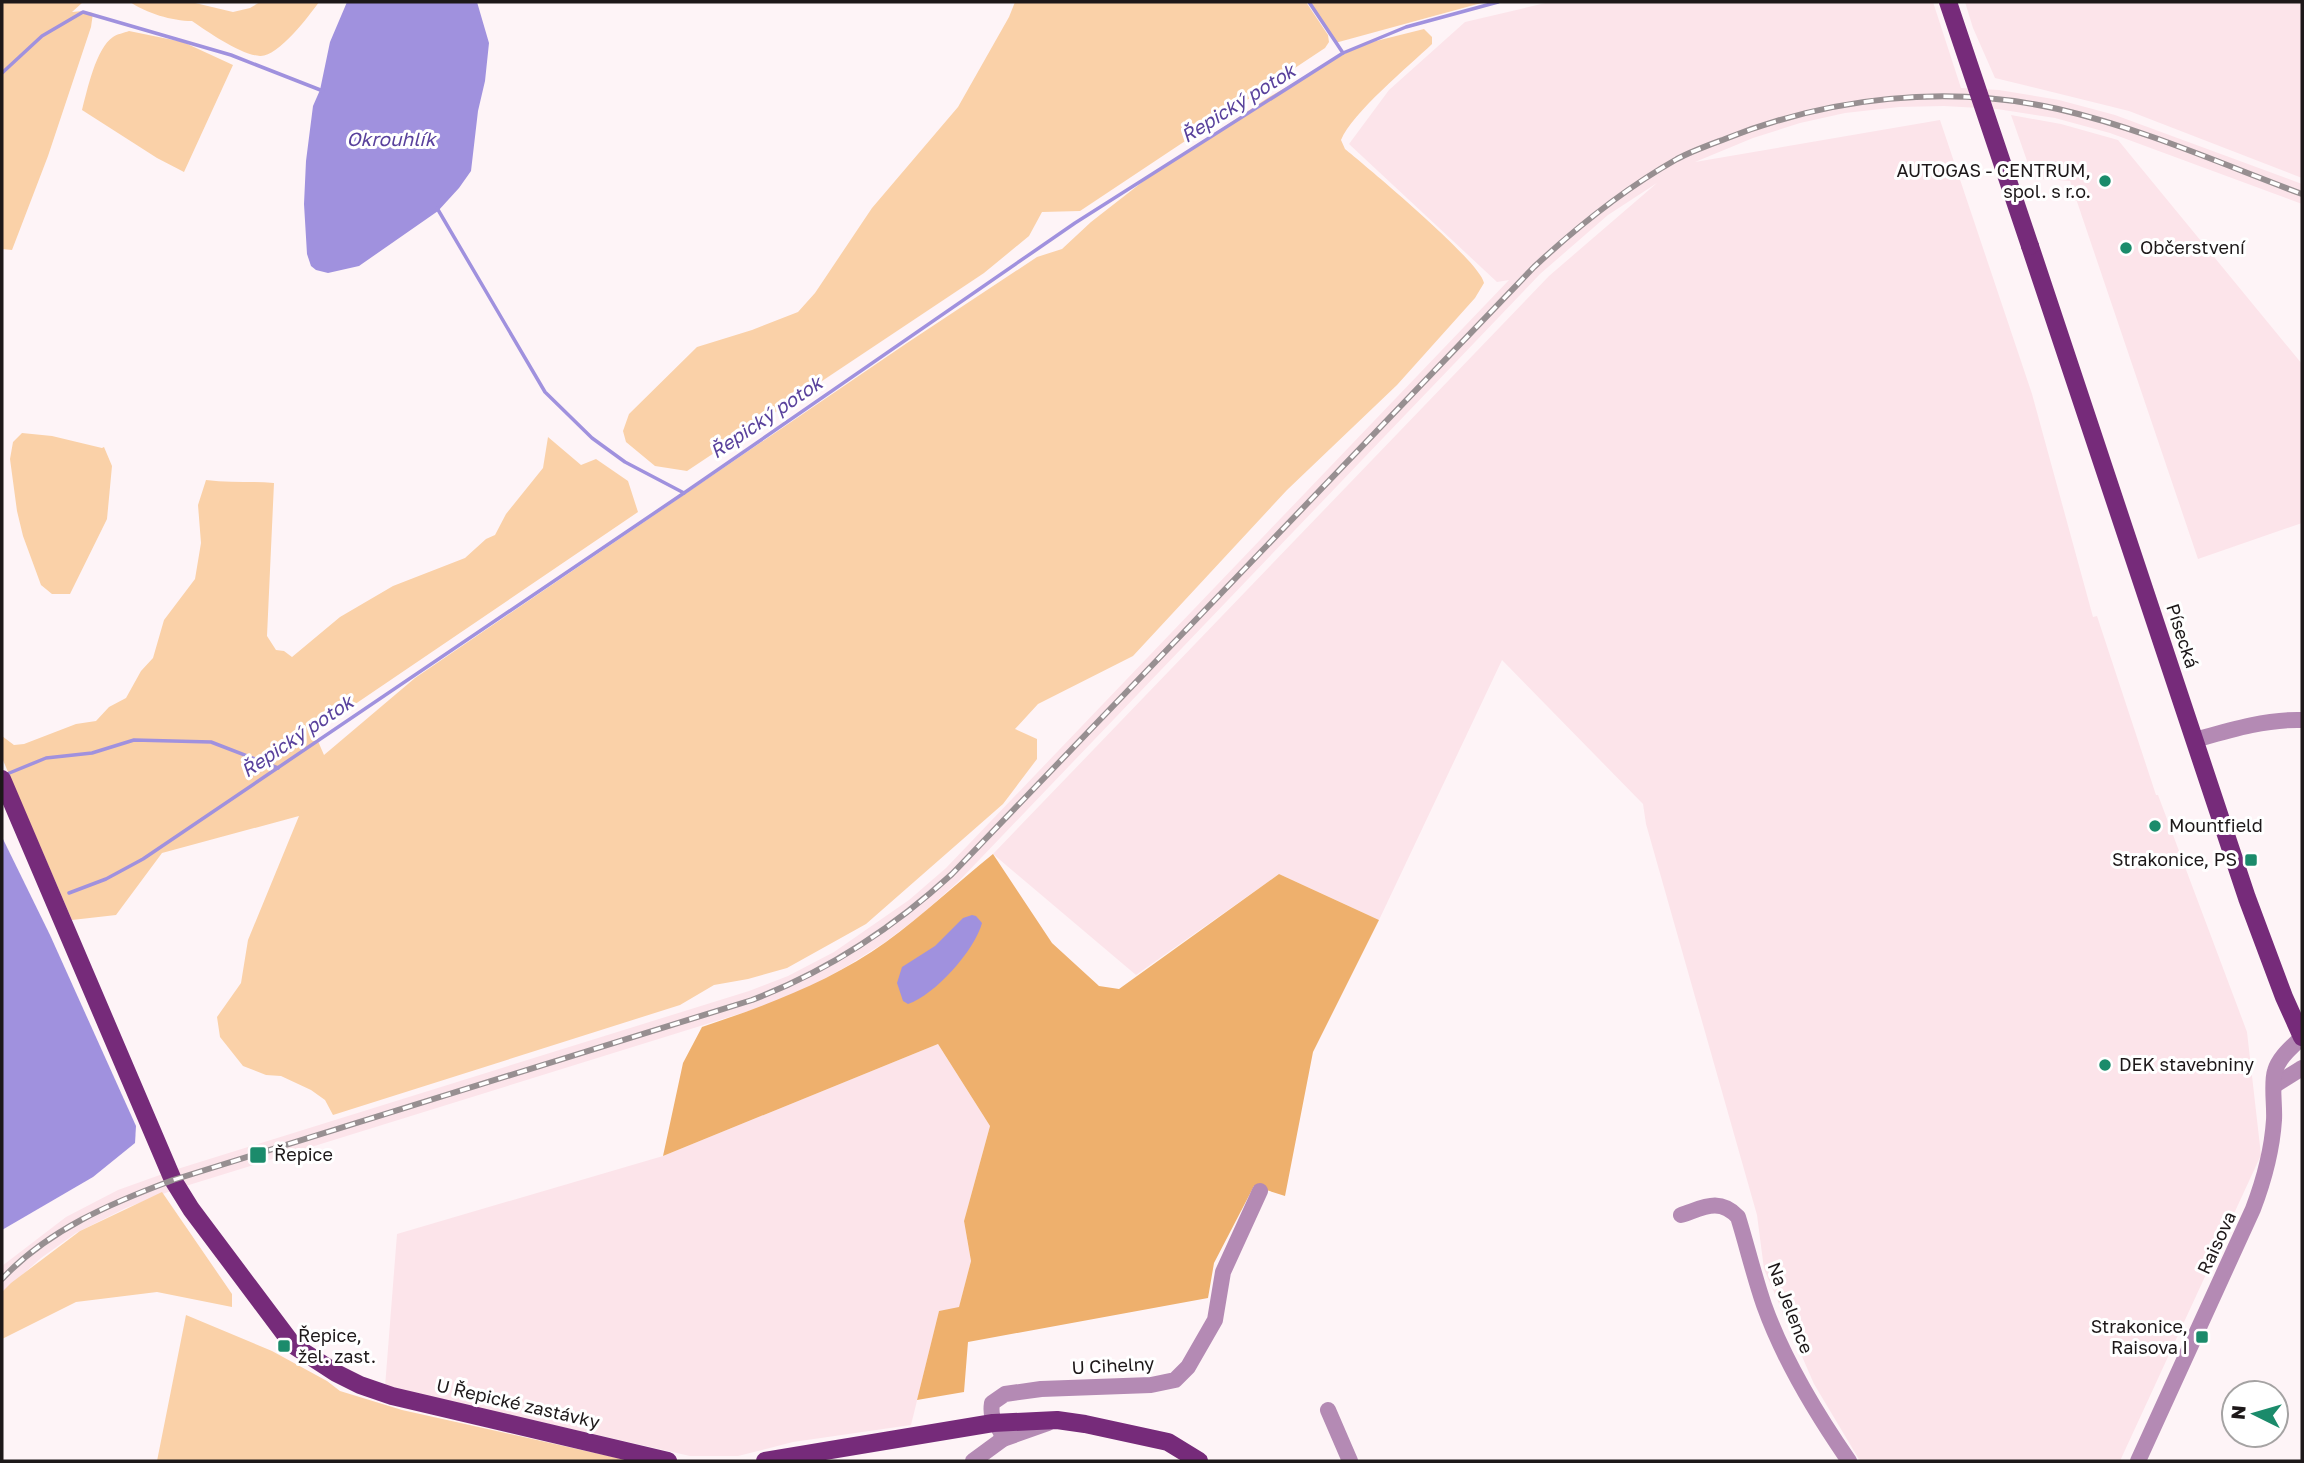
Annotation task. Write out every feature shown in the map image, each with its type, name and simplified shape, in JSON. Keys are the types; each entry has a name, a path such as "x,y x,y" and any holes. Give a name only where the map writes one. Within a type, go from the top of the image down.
{"main road":[{"name":"Písecká","path":"1948,2 2030,246 2203,738 2262,941 2302,1037"},
{"name":"U Řepické zastávky","path":"2,779 144,1113 180,1191 293,1345 360,1385 426,1404 668,1461"},
{"path":"765,1461 993,1423 1057,1420 1168,1442 1199,1461"}],"street":[{"path":"2203,738 2278,720 2302,720"},
{"name":"Raisova","path":"2138,1461 2266,1177 2274,1120 2274,1072 2279,1061 2302,1037"},
{"path":"2275,1086 2302,1068"},
{"name":"U Cihelny","path":"993,1423 990,1413 992,1403 1005,1394 1041,1389 1151,1385 1175,1380 1188,1367 1215,1320 1223,1272 1260,1191"},
{"name":"Na Jelence","path":"1681,1215 1716,1205 1729,1208 1738,1217 1765,1305 1787,1357 1808,1400 1849,1461"},
{"path":"1328,1410 1350,1461"},
{"path":"973,1461 1003,1439 1057,1420"},
{"path":"993,1423 1001,1430 1003,1439"}],"shaded area":[{"path":"2,2 83,2 72,12 93,13 91,27 48,156 12,250 2,249"},
{"path":"130,2 191,2 233,12 250,8 260,2 319,2 284,43 267,55 260,56 234,47 192,21 160,16"},
{"path":"1015,2 1306,2 1328,35 1329,42 1325,48 1080,211 1042,212 1029,236 984,273 687,471 655,466 626,442 623,431 629,414 697,347 798,312 815,293 872,208 958,107"},
{"path":"1308,2 1485,2 1335,43"},
{"path":"1550,2 1933,2 1961,88 1999,90 2059,100 2115,115 2302,184 2302,204 2110,133 2055,118 1997,109 1944,106 1899,107 1845,113 1800,123 1753,138 1695,162 1940,120 2032,394 2093,617 2097,616 2156,795 2247,1032 2261,1155 2120,1461 1860,1461 1814,1384 1764,1269 1757,1215 1646,824 1643,804 1502,660 1379,920 1279,874 1136,975 993,854 1549,276 1657,183 1608,215 1540,274 959,881 884,943 796,994 755,1009 176,1189 126,1208 76,1233 41,1258 2,1293 2,1266 66,1217 118,1190 171,1171 749,991 788,976 834,952 909,900 946,868 1509,280 1497,282 1349,144 1389,90 1465,22"},
{"path":"1965,2 2302,2 2302,178 2129,111 1995,78 1973,28"},
{"path":"1424,29 1432,37 1432,44 1369,104 1341,140 1345,149 1464,255 1484,283 1475,298 1397,385 1287,490 1133,656 1038,704 1015,729 1037,739 1037,759 1003,804 866,924 787,968 714,985 680,1005 333,1115 325,1100 311,1090 281,1076 266,1075 243,1066 220,1037 217,1017 241,983 248,940 299,816 162,853 116,915 72,920 2,758 2,736 14,745 24,744 76,724 96,721 109,707 126,698 141,671 153,658 164,620 195,579 201,543 198,505 206,480 274,483 267,636 276,650 284,651 292,657 340,617 393,586 465,558 486,539 495,535 506,514 543,468 548,437 581,465 596,459 628,481 638,512 314,732 324,755 415,678 907,343 1037,257 1062,249 1091,222 1150,176 1269,97 1360,45"},
{"path":"129,31 183,42 233,65 184,172 82,110 93,70 102,50 113,37"},
{"path":"2011,115 2061,124 2118,140 2302,364 2302,523 2198,559 2070,181 2033,178"},
{"path":"22,433 104,447 112,466 107,519 70,594 52,594 41,585 23,536 10,459 13,442"},
{"path":"993,854 1052,943 1099,986 1119,989 1279,874 1379,920 1313,1052 1285,1196 1254,1186 1214,1263 1208,1298 968,1342 964,1392 917,1400 939,1311 959,1307 971,1261 964,1221 990,1126 938,1044 663,1156 683,1063 702,1027 820,981 865,956 913,921"},
{"path":"938,1044 990,1126 964,1221 971,1261 959,1308 939,1311 911,1425 793,1442 738,1456 690,1456 385,1387 397,1234 663,1156"},
{"path":"162,1192 232,1294 232,1307 157,1292 76,1302 2,1339 2,1292 11,1283 80,1231"},
{"path":"186,1315 272,1351 340,1391 402,1410 631,1461 157,1461"}],"water":[{"name":"Okrouhlík","path":"347,2 477,2 489,43 471,171 438,211 359,266 328,273 311,266 307,254 304,204 306,161 313,106 320,90 330,42"},
{"path":"2,837 50,935 136,1126 135,1143 93,1177 2,1230"},
{"path":"972,915 982,923 963,958 941,982 919,999 908,1004 903,1001 897,983 902,967 935,946 963,918"}],"waterway":[{"path":"1309,2 1343,53"},
{"name":"Řepický potok","path":"69,893 106,879 143,859 684,493 1075,223 1343,53 1406,27 1498,2"},
{"path":"2,73 42,36 83,12 231,55 323,91"},
{"path":"437,208 545,392 592,438 625,462 684,493"},
{"path":"7,774 46,758 92,753 134,740 211,742 278,768"}],"railway":[{"path":"2,1279 39,1246 60,1232 104,1209 173,1180 752,1000 807,976 858,947 906,913 952,874 1534,267 1602,209 1683,156 1765,125 1847,104 1932,96 1974,97 2058,109 2120,126 2302,194"}],"place":[{"name":"AUTOGAS - CENTRUM, spol. s r.o.","path":"2105,181"},
{"name":"Občerstvení","path":"2126,248"},
{"name":"Mountfield","path":"2155,826"},
{"name":"Strakonice, PS","path":"2251,860"},
{"name":"DEK stavebniny","path":"2105,1065"},
{"name":"Řepice","path":"258,1155"},
{"name":"Strakonice, Raisova I","path":"2202,1337"},
{"name":"Řepice, žel. zast.","path":"284,1346"}]}
